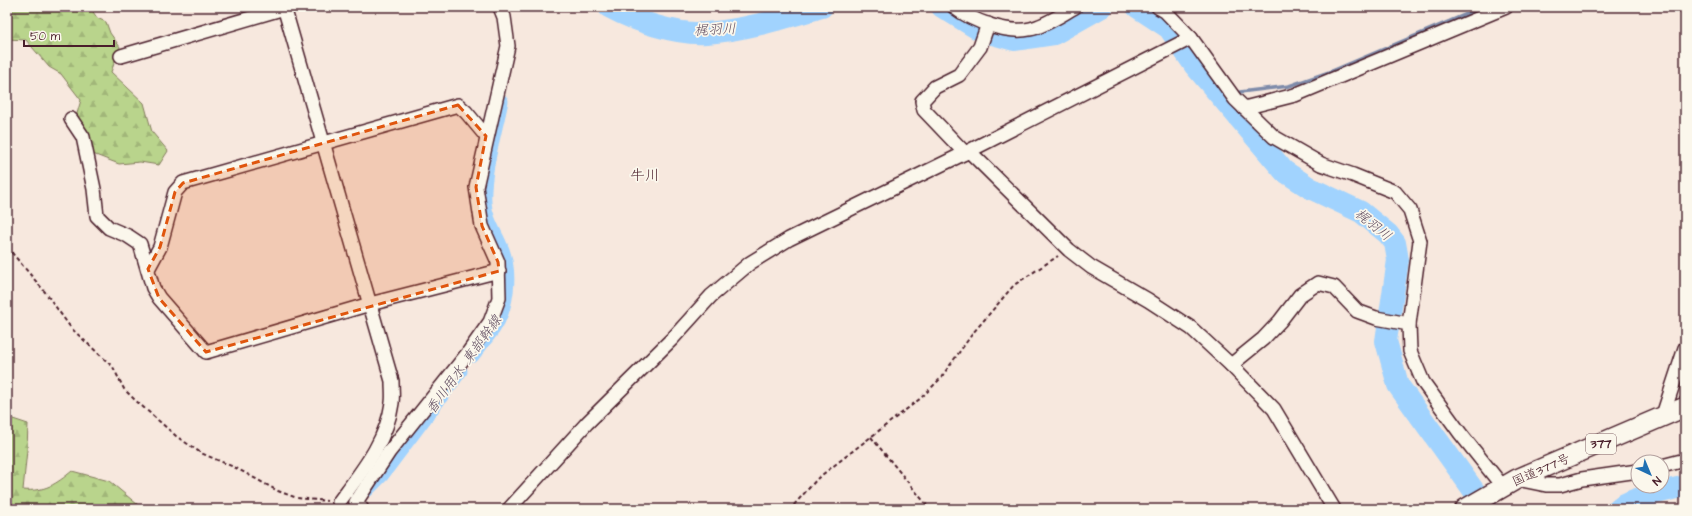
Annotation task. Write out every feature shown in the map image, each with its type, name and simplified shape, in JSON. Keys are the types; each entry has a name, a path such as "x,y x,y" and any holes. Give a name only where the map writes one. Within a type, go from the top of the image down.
{"highway":[{"name":"国道377号","path":"1469,507 1504,487 1685,408"}],"street":[{"path":"121,56 285,7 392,382 392,404 387,424 372,456 339,502"},
{"path":"362,509 356,502 389,452 468,353 490,322 499,298 498,262 482,226 476,187 486,136 508,46 504,18 500,7"},
{"path":"954,7 987,26 1010,30 1031,29 1056,18 1075,7"},
{"path":"1244,108 1295,95 1506,7"},
{"path":"1166,8 1188,40 1235,99 1274,137 1321,164 1395,192 1410,210 1420,241 1405,324 1410,351 1423,382 1460,434 1504,487 1560,485 1582,479 1630,472"},
{"path":"987,26 980,47 958,75 935,87 922,101 924,110 1068,249 1091,267 1148,300 1191,328 1231,365 1274,409 1334,509"},
{"path":"509,509 587,423 673,338 711,296 750,263 789,239 967,152 1188,40"},
{"path":"148,269 160,247 174,192 183,183 458,105 466,112 486,136"},
{"path":"71,119 83,137 94,189 97,216 109,228 128,236 140,244 154,288 159,298 206,352 370,304 499,271"},
{"path":"1231,365 1263,338 1280,321 1300,295 1318,283 1334,287 1357,311 1376,318 1405,324"},
{"path":"1662,418 1685,348"},
{"path":"1670,464 1685,460"}],"path":[{"path":"7,247 45,292 71,328 113,367 124,389 176,436 202,452 236,468 278,492 297,498 339,502"},
{"path":"788,509 793,506 818,478 921,398 940,379 973,333 1014,285 1068,249"},
{"path":"871,437 930,509"}],"highlighted area":[{"path":"458,105 486,136 476,187 482,226 498,262 499,271 206,352 159,298 148,269 160,247 175,192 183,183"}],"green space":[{"path":"7,7 90,7 97,18 106,22 110,33 120,47 111,72 144,103 152,132 168,151 159,165 140,162 119,164 93,154 76,117 81,100 61,74 49,67 26,40 7,39"},
{"path":"7,417 28,424 23,490 38,490 50,486 61,480 72,471 109,481 143,509 7,509"}],"waterway":[{"name":"梶羽川","path":"609,7 656,26 694,33 736,29 822,7"},
{"name":"梶羽川","path":"942,7 981,31 1014,40 1054,34 1102,7"},
{"name":"梶羽川","path":"1137,7 1169,28 1195,66 1284,171 1310,188 1361,212 1388,234 1395,243 1398,260 1386,341 1398,385 1487,509"},
{"path":"1240,92 1289,86 1332,71 1483,7"},
{"name":"香川用水 東部幹線","path":"473,356 499,321 503,311 507,291 508,280 506,260 501,244 487,215 485,202 486,178 490,152 502,101"},
{"name":"香川用水 東部幹線","path":"367,491 382,476 461,371"},
{"name":"梶羽川","path":"1618,509 1622,505 1639,498 1685,486"}],"district":[{"name":"牛川","path":"645,175"}]}
